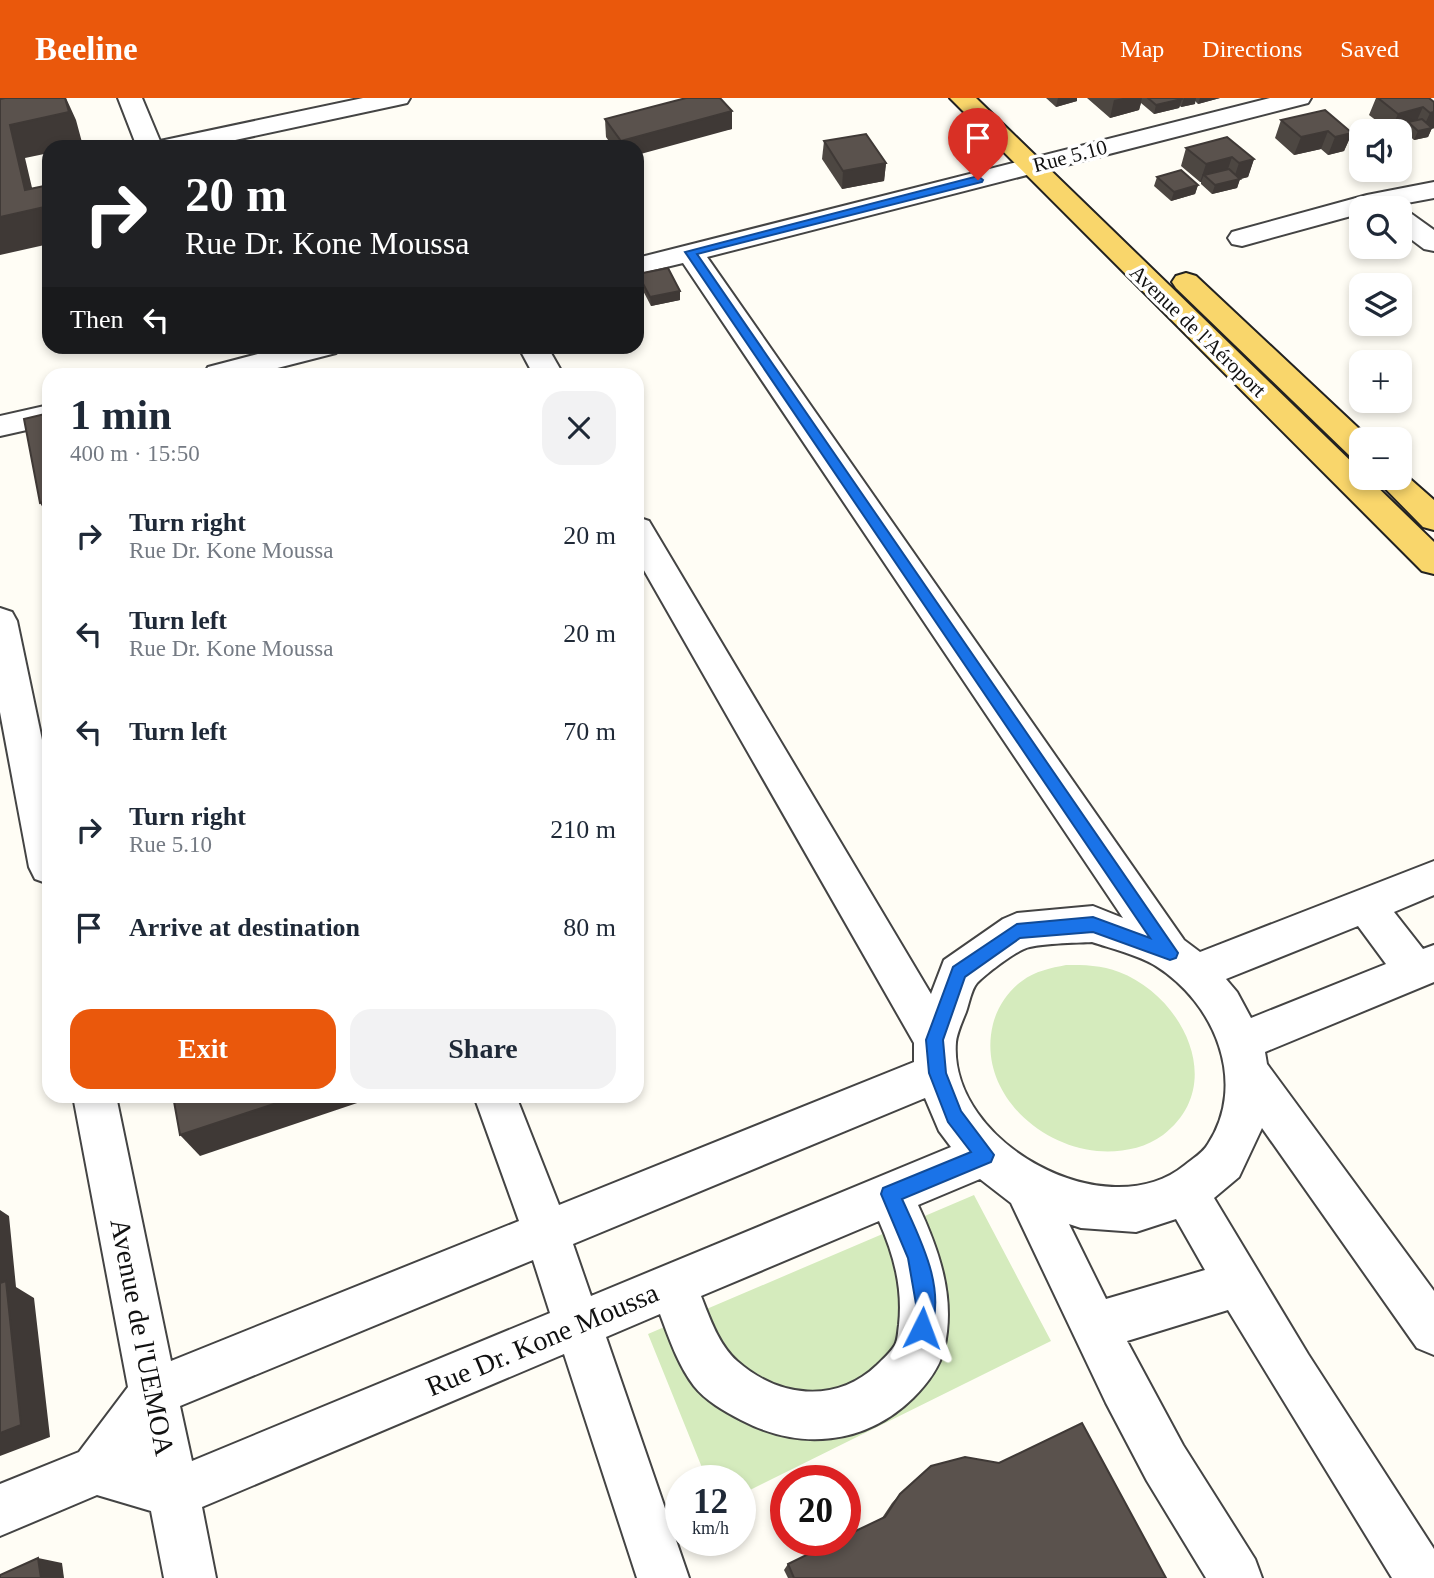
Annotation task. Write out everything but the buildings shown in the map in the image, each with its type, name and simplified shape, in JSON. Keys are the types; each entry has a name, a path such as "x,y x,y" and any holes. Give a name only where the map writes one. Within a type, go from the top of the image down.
{"main road":[{"name":"Avenue de l'Aéroport","path":"962,98 1043,163 1349,438"},
{"name":"Avenue de l'Aéroport","path":"994,98 1043,163 1434,562"},
{"path":"1404,490 1434,519"}],"street":[{"path":"130,98 147,140"},
{"path":"200,140 398,98"},
{"name":"Rue 5.10","path":"644,264 1298,98"},
{"path":"1412,196 1434,190"},
{"path":"1242,239 1349,213"},
{"path":"1412,227 1434,243"},
{"path":"691,252 1182,963 1222,1005 1244,1057 1434,1331"},
{"path":"224,367 287,354"},
{"path":"0,426 42,417"},
{"path":"644,540 936,1056 954,1116 984,1155 1027,1187 1081,1206 1136,1209 1186,1193 1223,1161 1244,1119 1244,1057"},
{"path":"0,621 42,832"},
{"path":"936,1056 959,972 1017,931 1093,924 1182,963 1365,905 1434,878"},
{"path":"1244,1057 1425,967 1365,905"},
{"path":"0,1510 97,1470 153,1392 547,1234 936,1056"},
{"name":"Avenue de l'UEMOA","path":"95,1103 190,1578"},
{"path":"498,1103 547,1234 663,1578"},
{"name":"Rue Dr. Kone Moussa","path":"175,1493 984,1155"},
{"path":"1027,1187 1094,1327 1165,1463 1236,1578"},
{"path":"1186,1193 1422,1578"},
{"path":"673,1284 697,1343 719,1377 758,1403 806,1418 852,1413 887,1392 919,1353 926,1304 918,1257 890,1194"},
{"path":"1094,1327 1239,1283"},
{"path":"97,1470 175,1493"}],"green space":[{"path":"1066,965 1106,968 1142,984 1162,1001 1178,1021 1189,1044 1195,1068 1193,1092 1182,1115 1163,1135 1148,1144 1114,1151 1097,1151 1074,1146 1053,1138 1033,1125 1016,1110 1003,1091 994,1070 990,1048 997,1012 1012,990 1027,978 1043,970"},
{"path":"974,1195 1051,1341 801,1465 770,1465 770,1480 756,1487 756,1465 701,1465 648,1334"}],"route":[{"path":"922,1328 926,1304 918,1257 890,1194 984,1155 954,1116 937,1073 935,1040 959,972 1017,931 1093,924 1170,953 691,252 978,180"}]}
